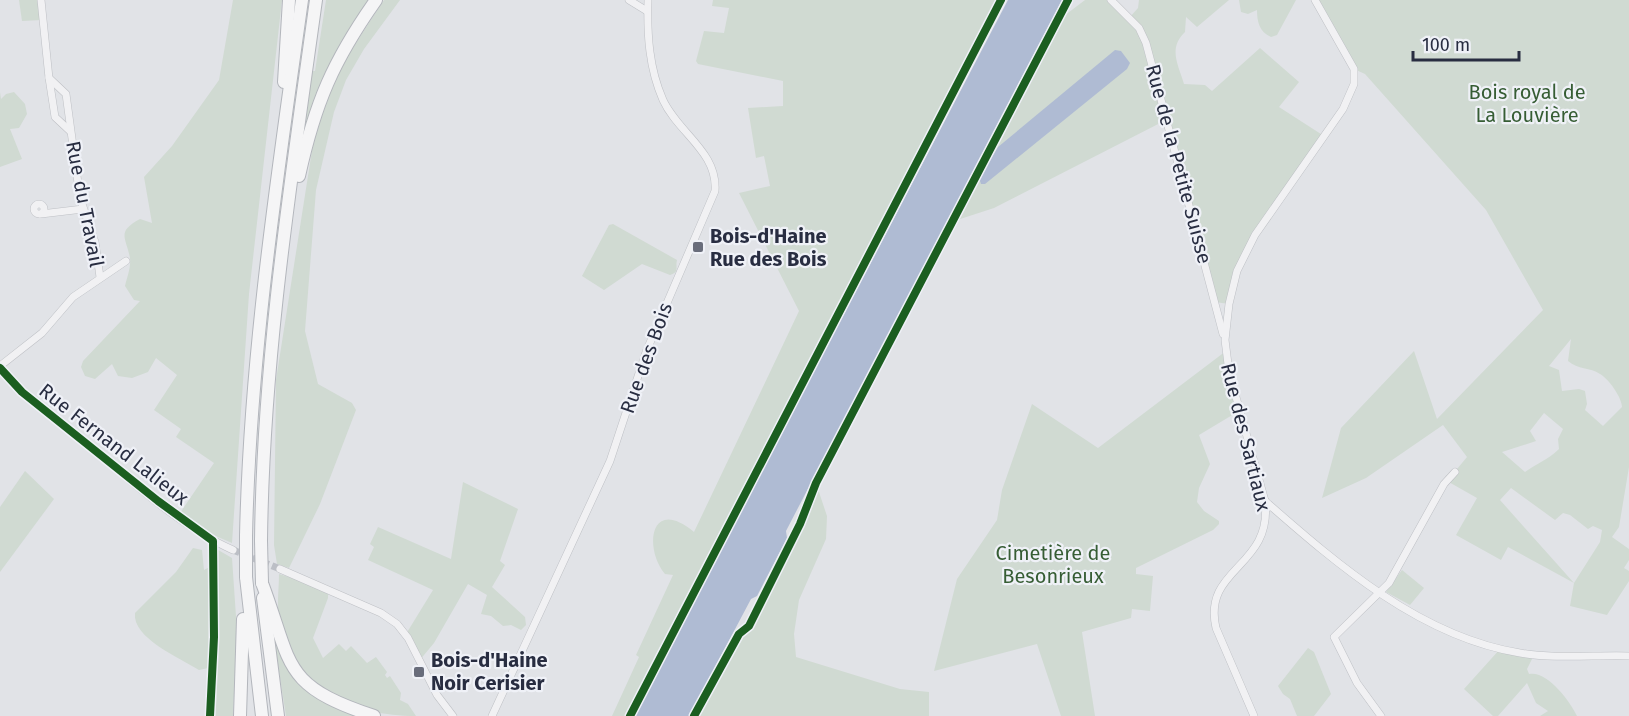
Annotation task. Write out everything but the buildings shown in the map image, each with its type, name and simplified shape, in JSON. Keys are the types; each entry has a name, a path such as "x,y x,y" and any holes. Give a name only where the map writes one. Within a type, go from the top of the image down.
{"highway":[{"path":"288,100 283,78 289,0"},
{"path":"262,716 246,577 250,413 259,316 302,0"},
{"path":"278,716 262,583 261,541 266,405 290,195 316,0"},
{"path":"290,195 298,182 308,136 329,75 376,0"},
{"path":"240,716 243,666 242,594 246,577"},
{"path":"262,583 280,642 294,670 321,695 374,716"}],"street":[{"name":"Rue du Travail","path":"41,0 55,117 70,131"},
{"path":"629,0 648,10"},
{"name":"Rue des Bois","path":"492,716 610,461 646,352 715,191 714,177 706,156 668,109 658,87 650,62 648,0"},
{"name":"Rue de la Petite Suisse","path":"1112,0 1139,28 1146,44 1225,340"},
{"name":"Rue des Sartiaux","path":"1254,716 1216,628 1214,606 1222,585 1262,538 1266,520 1265,501 1233,389 1225,340 1232,289 1247,249 1342,109 1354,84 1353,65 1315,0"},
{"name":"Rue du Travail","path":"49,78 66,94 83,209 95,242 99,277"},
{"path":"45,212 83,209"},
{"path":"0,367 42,333 73,297 99,277 126,261"},
{"name":"Rue Fernand Lalieux","path":"0,367 22,392 158,501 213,541 233,550"},
{"path":"1381,716 1357,683 1334,640 1338,631 1380,593 1398,570 1444,484 1455,472"},
{"path":"1265,501 1380,593 1454,635 1500,649 1531,655 1629,656"},
{"path":"210,716 214,637 213,541"},
{"path":"280,569 391,619 406,634 437,695 453,716"}],"green space":[{"path":"19,0 41,0 42,20 22,21"},
{"path":"233,0 282,0 249,294 232,543 211,534 180,513 214,463 176,437 181,429 154,410 177,375 156,358 148,372 132,378 118,376 112,364 95,379 85,376 81,367 83,361 140,301 134,300 125,286 130,258 125,232 140,219 152,223 144,177 172,146 219,80"},
{"path":"326,0 372,0 304,128 311,71 315,71"},
{"path":"384,0 400,0 364,49 346,80 334,112 316,190 305,331 318,384 352,403 356,410 320,504 289,568 277,564 274,545 276,380 313,144 328,95 342,64"},
{"path":"713,0 995,0 989,23 630,716 612,716 639,657 636,655 673,575 665,574 658,564 654,552 655,530 660,523 668,520 679,522 694,532 799,311 739,193 770,186 764,156 756,158 748,108 783,106 783,81 698,64 696,61 704,31 724,33 729,8 712,6"},
{"path":"1085,0 1111,0 1130,17 1138,8 1139,0 1229,0 1197,27 1186,17 1185,32 1176,50 1177,63 1184,84 1205,85 1212,91 1260,48 1299,82 1279,107 1324,136 1240,264 1229,304 1215,302 1168,119 994,208 951,222 1056,22"},
{"path":"1239,0 1296,0 1277,35 1271,37 1260,26 1257,10 1248,14 1241,12"},
{"name":"Bois royal de La Louvière","path":"1315,0 1629,0 1629,467 1619,527 1612,537 1629,549 1629,560 1624,568 1629,571 1629,581 1607,615 1570,606 1574,583 1508,547 1501,560 1456,535 1477,498 1447,481 1467,457 1443,425 1366,478 1322,498 1341,428 1414,351 1437,419 1543,310 1486,210 1365,74 1354,69","holes":["1571,339 1568,361 1604,376 1620,399 1622,407 1603,426 1585,410 1587,404 1585,391 1579,389 1562,391 1559,370 1549,366","1544,413 1563,429 1558,439 1559,449 1525,472 1502,452 1536,441 1530,431","1511,488 1555,520 1563,513 1570,515 1588,529 1593,526 1602,530 1600,542 1574,583 1500,500"]},
{"path":"0,92 1,99 6,94 14,92 25,104 27,114 19,128 10,129 22,159 0,167"},
{"path":"613,224 677,260 675,272 670,275 642,264 604,290 582,276 609,225"},
{"name":"Cimetière de Besonrieux","path":"1226,351 1239,411 1199,435 1210,464 1199,488 1197,502 1204,511 1219,521 1219,524 1213,530 1136,568 1136,574 1153,576 1150,611 1132,609 1131,618 1082,632 1095,716 1061,716 1037,644 934,671 957,579 997,520 1002,490 1032,404 1098,448"},
{"path":"25,471 54,499 0,572 0,507"},
{"path":"463,482 518,509 500,561 505,565 492,587 525,617 526,625 521,630 511,625 503,626 491,616 481,614 487,595 468,584 434,643 419,661 406,634 433,590 368,560 374,547 370,544 378,527 451,559"},
{"path":"816,483 827,516 826,539 799,600 794,634 796,657 900,689 929,692 929,716 695,716 725,655 749,625 800,524"},
{"path":"213,547 232,558 237,631 233,716 210,716 213,667 199,670 149,639 136,622 135,613 176,572 193,548 202,550 204,570 213,565"},
{"path":"1402,570 1424,588 1410,605 1386,592"},
{"path":"279,574 328,589 328,598 313,638 323,658 339,644 346,651 351,646 367,663 376,657 387,672 385,675 387,678 390,676 401,693 400,700 408,704 416,716 371,711 350,704 331,695 314,682 299,666 288,647 280,624"},
{"path":"271,620 285,664 360,716 286,716"},
{"path":"1308,648 1314,652 1331,694 1314,716 1297,716 1290,699 1278,686"},
{"path":"1500,649 1534,655 1527,669 1529,674 1543,677 1557,688 1577,716 1540,716 1548,711 1536,703 1527,683 1498,716 1493,716 1464,689"}],"water":[{"path":"1008,0 1062,0 786,531 787,538 757,596 751,599 689,716 634,716"},
{"path":"1115,50 1121,51 1130,63 1127,69 985,184 981,184 979,178 998,147"}],"tunnel":[{"path":"233,550 280,569"}],"cycle path":[{"path":"630,716 1001,0"},
{"path":"694,716 739,634 749,626 800,524 816,483 1068,0"},
{"path":"0,368 22,392 158,501 213,541 214,637 210,716"}],"place":[{"name":"Bois-d'Haine Rue des Bois","path":"698,247"},
{"name":"Bois-d'Haine Noir Cerisier","path":"419,672"}]}
